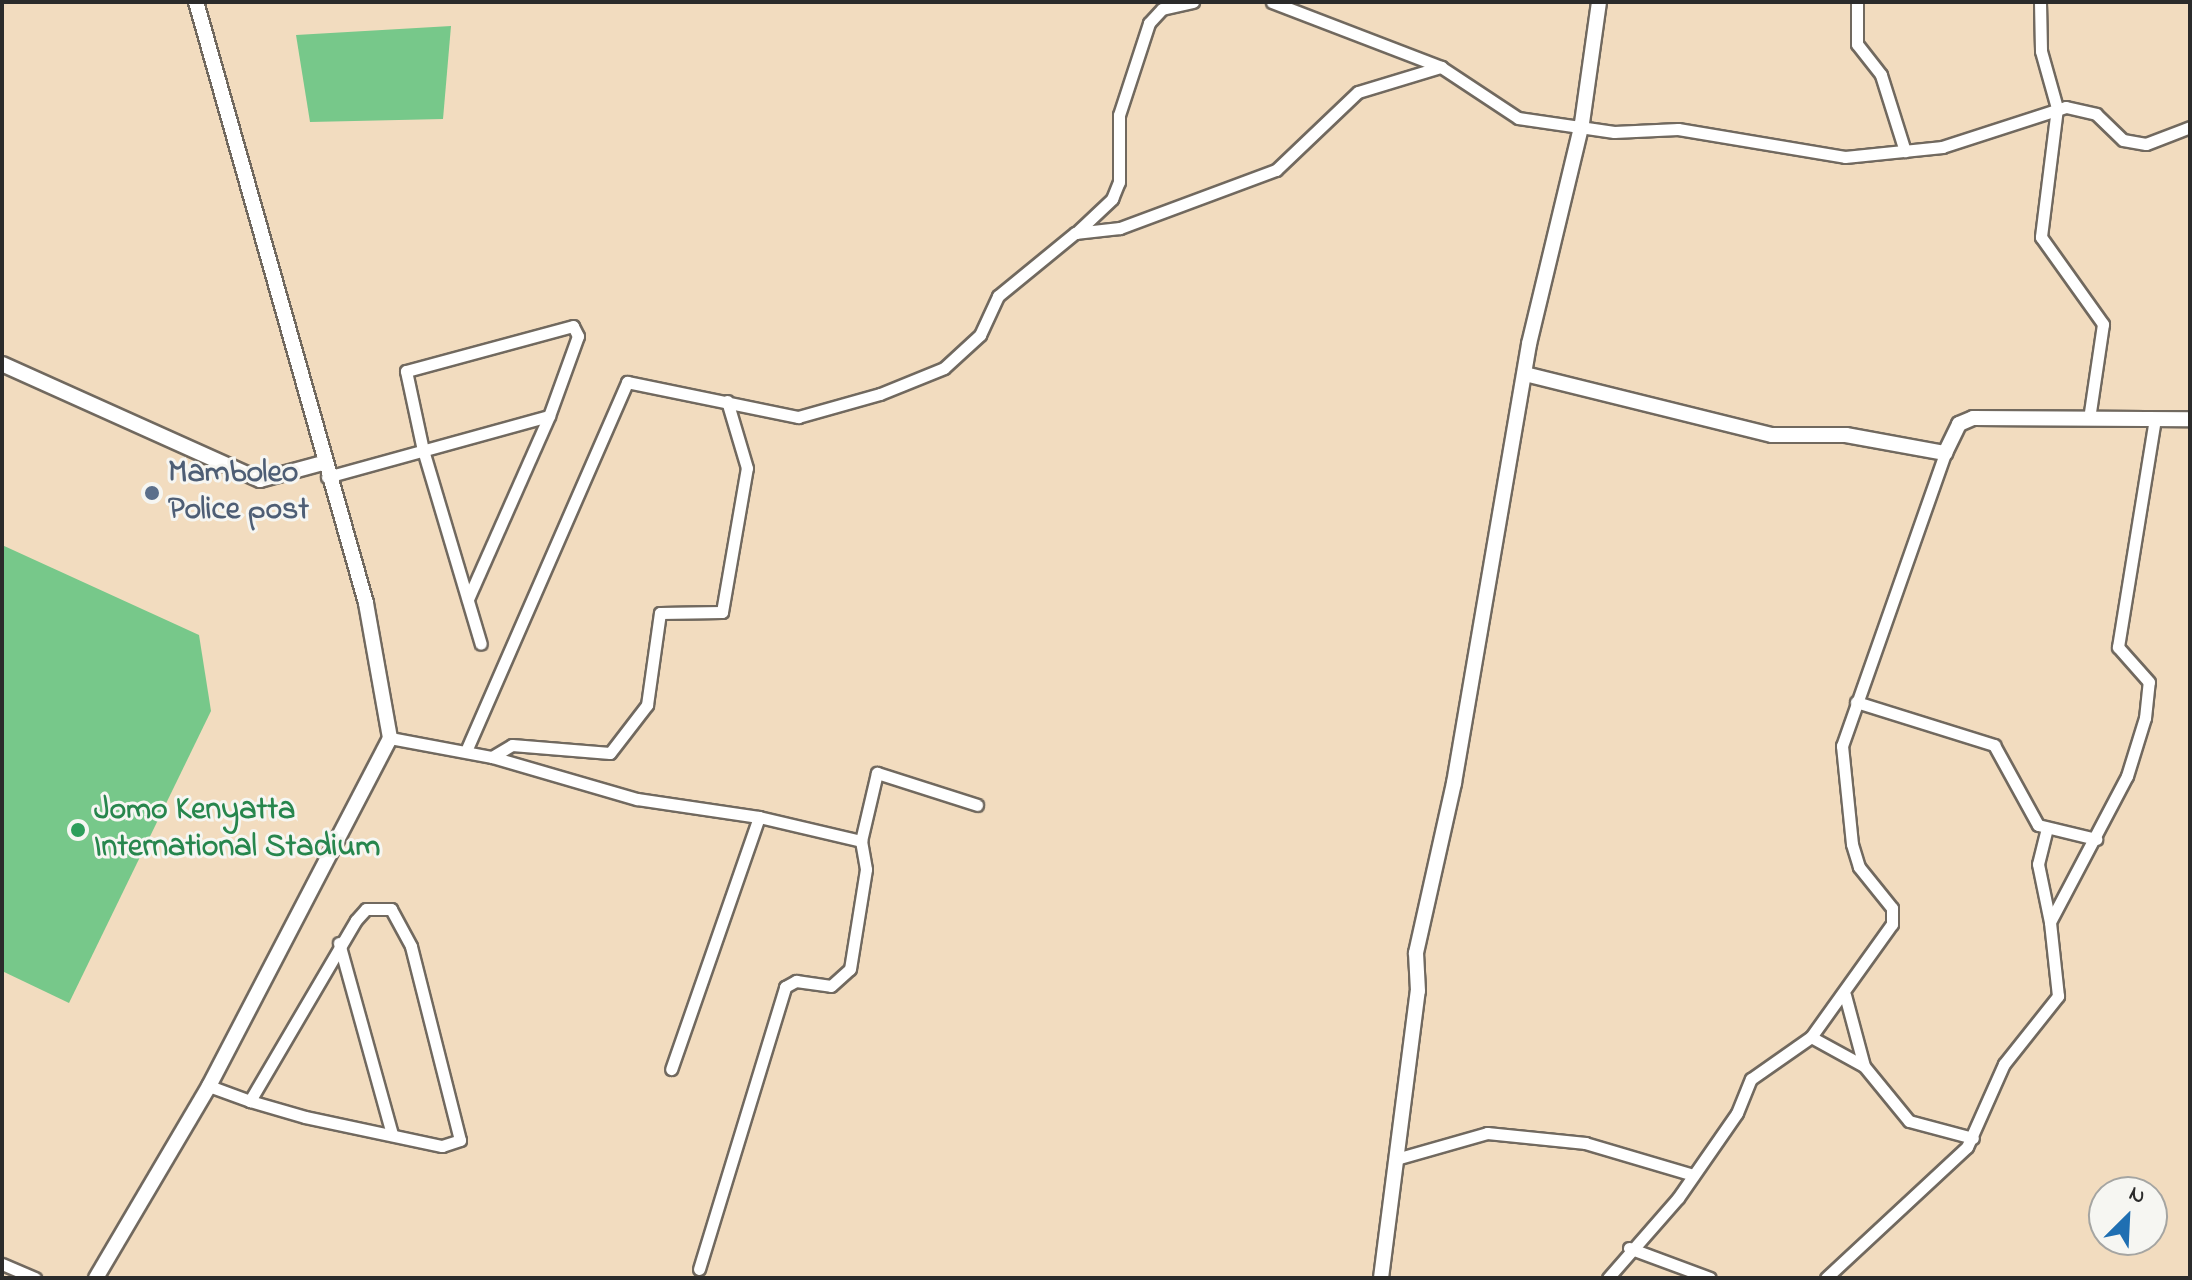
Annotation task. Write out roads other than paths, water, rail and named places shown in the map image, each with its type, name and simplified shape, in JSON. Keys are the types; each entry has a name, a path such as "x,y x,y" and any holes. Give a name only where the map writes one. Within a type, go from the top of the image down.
{"street":[{"path":"96,1278 209,1086 390,738 382,664 196,2"},
{"path":"466,751 621,390 633,380 787,416 821,415 944,368 980,335 998,296 1112,199 1119,182 1119,115 1149,23 1162,9 1193,2"},
{"path":"1272,2 1290,3 1362,41 1441,67 1518,118 1582,123 1614,132 1678,129 1819,157 1905,151 1976,139 2057,108 2096,114 2114,135 2146,144 2190,127"},
{"path":"1381,1278 1418,991 1416,953 1454,783 1525,374 1582,123 1599,2"},
{"path":"1857,2 1857,44 1881,75 1905,151"},
{"path":"2040,2 2041,51 2057,108 2041,237 2103,324 2089,419"},
{"path":"1075,233 1120,228 1276,170 1358,92 1441,67"},
{"path":"468,599 549,416 578,336 571,325 407,370 423,450 481,644"},
{"path":"2,364 260,480 423,450 549,416"},
{"path":"1525,374 1772,435 1846,435 1945,453"},
{"path":"492,757 512,745 610,753 647,705 660,613 722,612 747,468 727,401"},
{"path":"2050,922 2096,839 2145,718 2149,682 2118,647 2155,419"},
{"path":"1608,1278 1629,1248 1693,1175 1737,1113 1751,1079 1811,1037 1845,995 1893,916 1859,867 1844,802 1842,746 1945,453 1964,420 2190,419"},
{"path":"1826,1278 1973,1138 2004,1064 2058,996 2050,922 2038,864 2046,832 1998,748 1856,702"},
{"path":"390,738 492,757 637,799 759,817 861,841"},
{"path":"699,1269 785,987 796,981 831,986 850,969 866,869 861,841 880,771 977,805"},
{"path":"671,1069 759,817"},
{"path":"2046,832 2096,839"},
{"path":"209,1086 250,1101 452,1146 462,1129 403,921 391,909 366,909 339,943 250,1101"},
{"path":"339,943 392,1134"},
{"path":"1845,995 1864,1066"},
{"path":"1811,1037 1864,1066 1909,1121 1973,1138"},
{"path":"1396,1159 1500,1134 1585,1143 1693,1175"},
{"path":"1629,1248 1710,1278"},
{"path":"2,1264 35,1278"}],"place":[{"name":"Mamboleo Police post","path":"152,493"},
{"name":"Jomo Kenyatta International Stadium","path":"78,830"}]}
